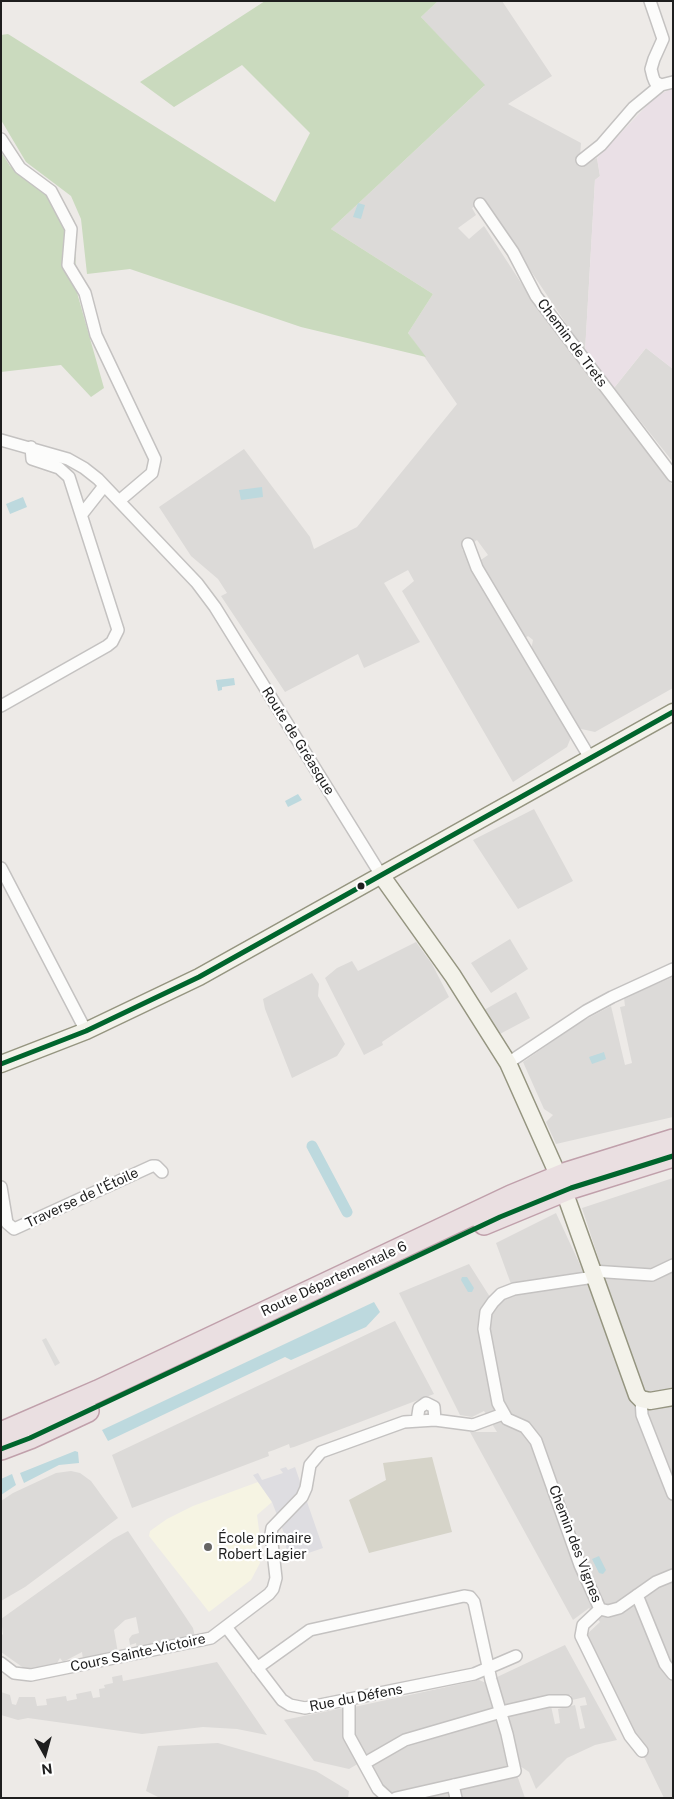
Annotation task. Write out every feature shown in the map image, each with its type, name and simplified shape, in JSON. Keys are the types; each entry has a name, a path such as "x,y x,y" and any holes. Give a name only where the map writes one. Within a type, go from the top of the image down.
{"highway":[{"name":"Route Départementale 6","path":"1,1433 98,1391 511,1196 567,1173 673,1140"},
{"name":"Route Départementale 6","path":"1,1449 39,1434 500,1216 571,1188 673,1156"}],"main road":[{"path":"1,1064 86,1031 199,977 673,712"},
{"path":"381,875 453,976 508,1063 554,1166"},
{"path":"568,1202 637,1395 641,1399 657,1400 673,1397"}],"street":[{"path":"650,1 663,39 652,69 655,82 660,85"},
{"path":"582,160 601,145 632,108 660,85 673,82"},
{"path":"1,139 20,168 51,191 71,230 68,266 85,292 96,335 155,459 152,473 119,501"},
{"name":"Chemin de Trets","path":"480,204 512,252 542,304 673,476"},
{"name":"Route de Gréasque","path":"1,440 68,459 84,468 119,501 197,583 215,607 381,875"},
{"path":"1,706 106,646 116,636 117,624 82,514 67,474 59,468 32,460 31,448"},
{"path":"82,514 104,486"},
{"path":"468,544 477,568 590,758"},
{"path":"1,868 86,1031"},
{"path":"508,1063 586,1011 673,969"},
{"name":"Traverse de l'Étoile","path":"1,1186 7,1223 14,1229 152,1166 156,1166 162,1172"},
{"path":"503,1414 498,1403 484,1329 486,1312 501,1294 514,1289 593,1274 652,1275 673,1265"},
{"path":"641,1399 642,1415 673,1494"},
{"path":"417,1421 419,1408 426,1403 434,1407 435,1420"},
{"name":"Cours Sainte-Victoire","path":"1,1664 14,1673 31,1676 202,1641 227,1628 273,1589 276,1578 272,1528 279,1519 296,1505 304,1494 308,1472 315,1457 321,1452 395,1425 435,1420 473,1425 503,1414"},
{"name":"Chemin des Vignes","path":"503,1414 512,1423 529,1430 536,1441 580,1565 600,1609 608,1611 619,1608 656,1582 673,1575"},
{"path":"257,1668 310,1630 468,1596 474,1602 488,1668 515,1771 396,1798"},
{"path":"636,1596 665,1664 673,1674"},
{"path":"600,1609 583,1625 581,1636 630,1736 642,1751"},
{"name":"Rue du Défens","path":"227,1628 282,1700 290,1705 305,1708 474,1674 516,1656"},
{"path":"349,1700 349,1736 378,1789 388,1798"},
{"path":"365,1763 405,1740 501,1712 549,1701 566,1701"},
{"path":"453,1785 456,1798"}],"shaded area":[{"path":"438,1 502,1 552,76 508,104 581,143 580,157 589,161 597,158 600,176 595,180 585,352 484,201 472,208 476,215 458,228 469,239 484,226 529,295 673,486 673,688 595,732 577,728 531,650 533,640 528,636 524,639 478,562 488,555 477,540 462,549 572,735 567,747 513,782 402,591 414,581 408,570 384,583 420,642 364,668 358,654 285,692 221,596 227,593 218,579 191,556 159,507 244,449 310,537 314,549 357,527 457,404 408,333 433,294 331,229 484,86 421,17"},
{"path":"673,88 673,369 646,348 614,388 585,352 595,180 600,176 597,158 656,96"},
{"path":"646,348 673,369 673,462 614,388"},
{"path":"534,809 573,881 518,909 473,840"},
{"path":"510,939 528,969 491,993 471,963"},
{"path":"416,942 432,964 449,997 382,1042 383,1045 364,1055 325,978 337,968 352,961 358,971"},
{"path":"312,973 319,984 318,996 345,1044 337,1056 292,1078 265,1009 263,999"},
{"path":"673,977 673,1117 556,1144 546,1122 553,1115 544,1109 523,1062 579,1023 611,1006 625,1065 632,1063 620,1007 625,1006 624,998"},
{"path":"516,992 530,1018 498,1035 484,1010"},
{"path":"673,1178 673,1798 664,1798 585,1636 600,1622 589,1608 573,1620 470,1432 497,1432 484,1411 472,1417 460,1415 399,1293 469,1264 490,1297 511,1284 496,1243 556,1213 582,1269 599,1260 582,1208"},
{"path":"395,1321 434,1394 294,1447 290,1448 289,1444 268,1452 269,1456 132,1508 112,1455"},
{"path":"432,1457 452,1532 369,1553 349,1500 386,1480 383,1463"},
{"path":"286,1467 288,1470 295,1467 323,1548 288,1560 284,1533 272,1502 253,1475 258,1473 262,1480 283,1473 280,1469"},
{"path":"71,1471 80,1473 91,1481 118,1518 25,1587 1,1601 1,1501 13,1493 56,1473"},
{"name":"École primaire Robert Lagier","path":"258,1482 272,1502 257,1515 261,1545 256,1549 260,1563 251,1580 209,1612 149,1536 150,1531 167,1519 193,1506"},
{"path":"128,1531 193,1628 195,1637 168,1643 167,1641 164,1644 137,1649 136,1643 130,1645 129,1639 132,1635 139,1633 136,1617 125,1620 114,1630 118,1653 83,1660 82,1652 63,1662 60,1658 56,1665 28,1671 1,1652 1,1636 3,1634 1,1619 113,1539"},
{"path":"565,1645 617,1740 595,1745 567,1758 536,1789 529,1772 520,1766 506,1718 551,1706 555,1724 560,1723 558,1709 575,1705 580,1729 585,1728 580,1706 587,1705 585,1697 572,1700 571,1695 505,1707 502,1705 495,1678"},
{"path":"217,1662 267,1735 237,1729 203,1727 142,1734 28,1718 18,1720 1,1715 1,1692 10,1695 12,1704 16,1705 19,1697 35,1697 37,1706 47,1705 46,1699 66,1696 67,1701 77,1699 76,1694 91,1691 93,1698 100,1697 99,1689 105,1688 104,1685 113,1683 112,1677 122,1675 123,1681"},
{"path":"479,1680 486,1683 494,1707 493,1710 366,1758 350,1732 354,1707"},
{"path":"345,1709 361,1762 349,1769 314,1761 284,1720"},
{"path":"497,1719 507,1766 505,1771 391,1795 386,1793 369,1768 400,1749"},
{"path":"218,1743 316,1771 349,1791 348,1798 160,1798 146,1791 158,1746"},
{"path":"517,1775 525,1798 411,1798"}],"green space":[{"path":"265,1 438,1 421,17 485,85 331,229 433,294 408,333 426,357 301,327 130,269 87,274 81,219 71,196 26,162 1,120 1,35 8,34 275,202 310,133 242,65 174,107 140,82"},
{"path":"1,152 10,166 65,204 75,222 76,289 104,388 91,397 61,365 1,372"}],"water":[{"path":"358,203 365,205 361,219 353,217"},
{"path":"262,487 263,497 241,500 239,490"},
{"path":"23,497 27,507 10,514 6,504"},
{"path":"234,678 235,685 222,687 222,690 218,691 216,680"},
{"path":"298,794 302,800 288,807 285,801"},
{"path":"604,1052 606,1059 592,1064 589,1057"},
{"path":"462,1277 467,1277 474,1288 472,1292 468,1292 461,1280"},
{"path":"374,1302 380,1312 366,1327 291,1360 285,1357 108,1441 102,1430"},
{"path":"75,1451 78,1452 79,1463 59,1465 24,1483 20,1473"},
{"path":"12,1474 16,1485 1,1495 1,1479"},
{"path":"599,1556 606,1570 603,1574 599,1573 592,1559"}],"pier":[{"path":"316,1147 341,1192 335,1195 310,1150"},
{"path":"46,1338 60,1363 55,1366 42,1340"}],"waterway":[{"path":"312,1146 347,1212"}],"transit line":[{"path":"1,1064 86,1031 199,977 673,712"},
{"path":"1,1449 30,1438 500,1217 571,1188 673,1156"}],"place":[{"name":"École primaire Robert Lagier","path":"208,1547"}]}
